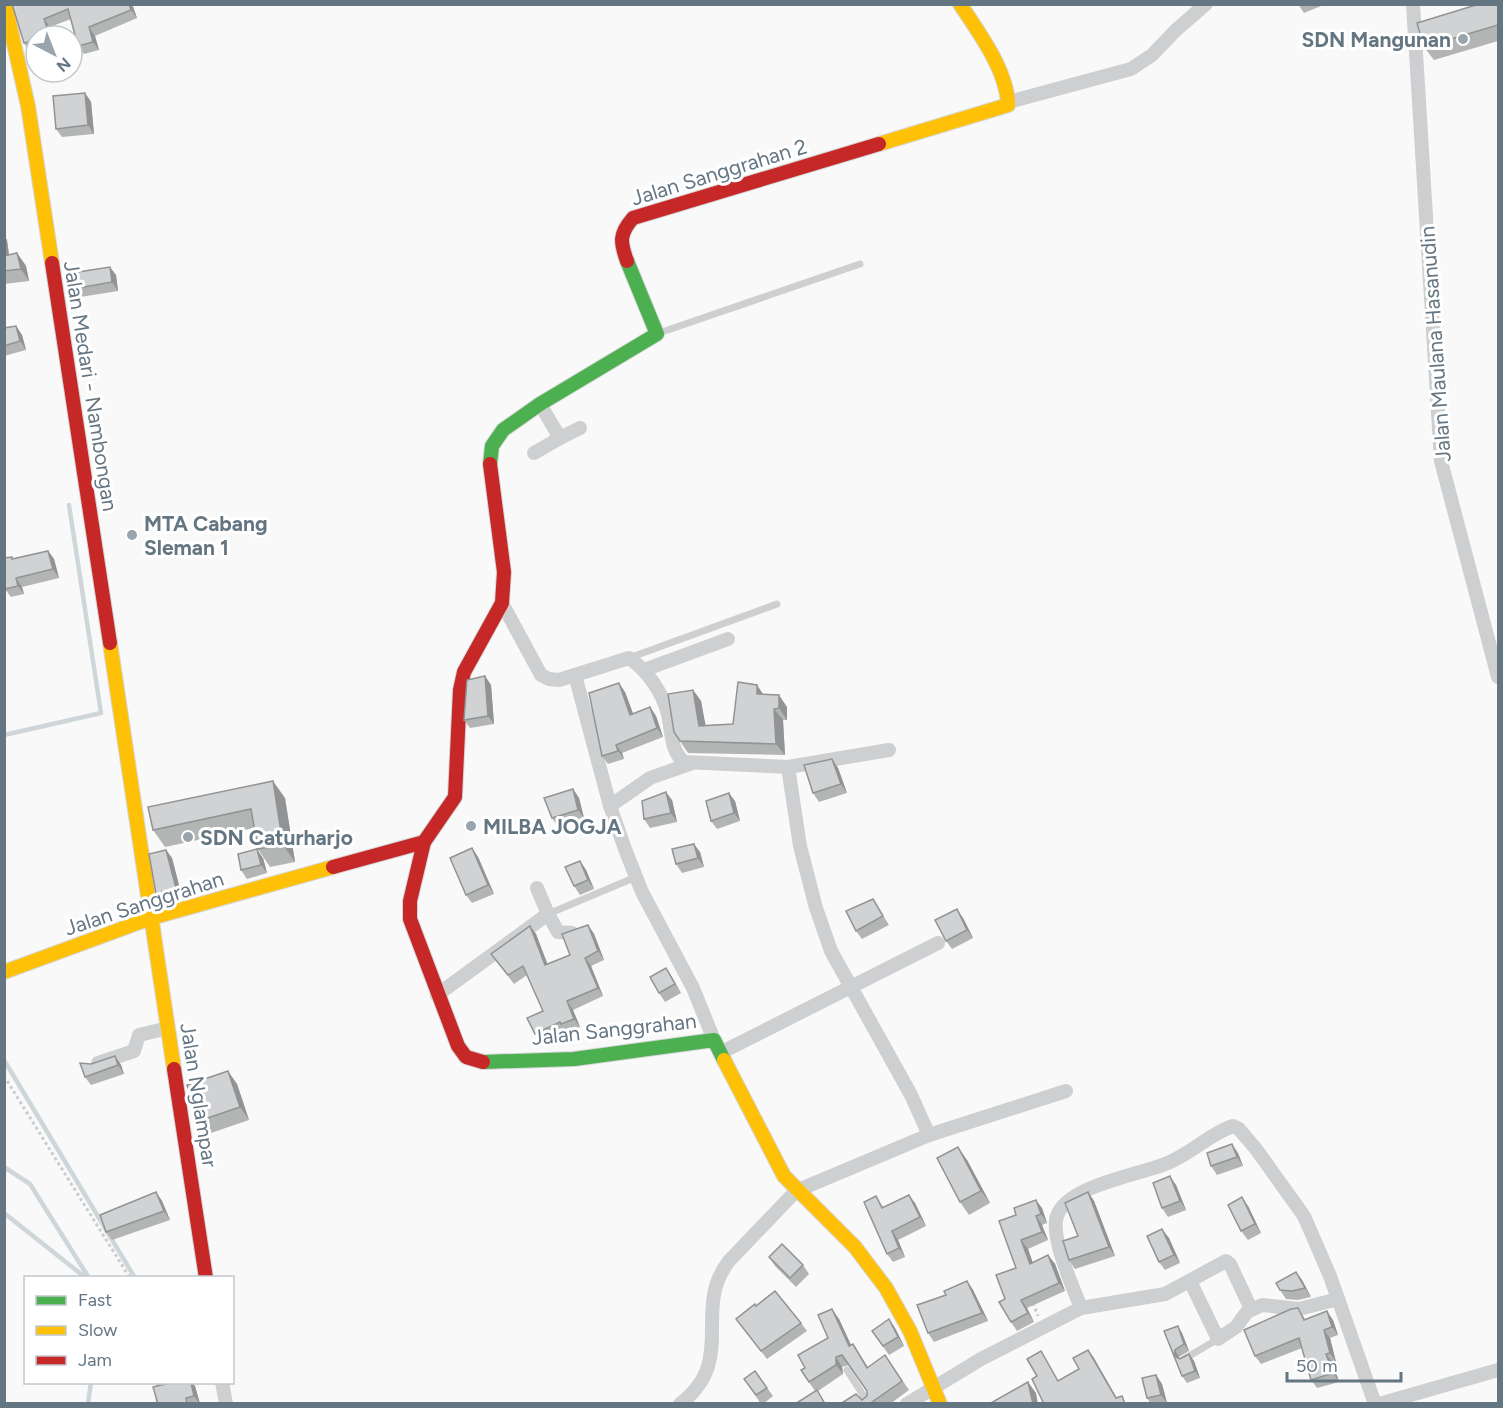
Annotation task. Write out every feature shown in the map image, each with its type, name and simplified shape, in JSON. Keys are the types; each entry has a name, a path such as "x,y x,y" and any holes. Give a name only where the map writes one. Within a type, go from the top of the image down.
{"street":[{"name":"Jalan Medari - Nambongan","path":"5,4 28,106 151,918"},
{"path":"960,4 978,30 1009,94 1009,102 1131,69 1152,55 1206,4"},
{"name":"Jalan Maulana Hasanudin","path":"1413,4 1441,461 1498,670"},
{"name":"Jalan Sanggrahan 2","path":"657,334 620,243 622,231 633,218 1004,107 1009,102"},
{"path":"424,842 455,797 464,672 502,603 504,572 490,466 492,446 503,430 540,404 657,334"},
{"path":"540,404 560,438"},
{"path":"534,453 580,428"},
{"path":"502,603 541,675 549,679 559,680 629,658 644,670 662,699 675,751 679,758 690,764"},
{"path":"644,670 728,639"},
{"path":"575,675 610,806 636,876 693,988 714,1040"},
{"path":"610,806 650,778 690,764 789,767 889,750"},
{"path":"789,767 800,846 816,908 831,951 911,1095 929,1135"},
{"name":"Jalan Sanggrahan","path":"4,972 151,918 424,842 410,901 410,919 458,1046 466,1057 477,1062 574,1059 714,1040 784,1176 796,1191 836,1226 872,1266 902,1311 940,1404"},
{"path":"537,888 558,932 572,933"},
{"path":"437,994 548,914"},
{"name":"Jalan Nglampar","path":"151,918 206,1276"},
{"path":"720,1053 938,943"},
{"path":"94,1064 134,1051 139,1035 168,1028"},
{"path":"680,1404 696,1390 706,1376 711,1354 712,1306 723,1268 796,1191 929,1135 1066,1091"},
{"path":"1081,1308 1057,1241 1056,1217 1063,1205 1085,1191 1167,1164 1194,1151 1233,1126 1239,1129 1256,1149 1304,1216 1377,1404 1498,1370"},
{"path":"907,1404 934,1385 1081,1308 1165,1294 1226,1261 1235,1272 1251,1309"},
{"path":"1190,1281 1218,1339 1236,1327 1251,1309 1267,1304 1299,1309 1338,1299"},
{"path":"222,1384 226,1404"}],"lane":[{"path":"657,334 860,264"},
{"path":"629,658 777,604"},
{"path":"548,914 636,876"},
{"path":"1184,1360 1218,1339"},
{"path":"847,1370 869,1404"}],"path":[{"path":"4,1076 129,1276"},
{"path":"1031,1299 1044,1329"}],"building":[{"path":"12,4 129,4 131,10 89,27 93,42 84,44 84,24 72,24 68,9 44,19 46,24 24,24 24,43"},
{"path":"1479,4 1498,4 1498,25 1424,47 1417,23"},
{"path":"85,93 88,125 56,129 53,96"},
{"path":"17,253 21,269 4,271 4,256"},
{"path":"110,267 112,282 67,290 65,274"},
{"path":"16,326 20,341 4,346 4,328"},
{"path":"48,551 53,569 16,578 18,586 5,589 4,558 12,557 12,559"},
{"path":"485,676 488,716 464,720 467,680"},
{"path":"738,682 757,685 757,694 779,695 779,708 774,709 776,744 680,741 674,732 668,694 693,690 699,726 733,724"},
{"path":"619,683 630,715 650,707 657,728 616,745 618,751 602,756 589,693"},
{"path":"832,759 841,784 813,793 804,765"},
{"path":"273,781 283,845 258,849 251,809 153,830 148,807"},
{"path":"573,789 578,810 552,818 544,798"},
{"path":"666,792 671,813 644,819 642,801"},
{"path":"729,793 734,813 711,821 706,801"},
{"path":"694,844 698,858 676,864 672,849"},
{"path":"472,848 488,885 466,895 450,858"},
{"path":"257,849 261,865 241,870 238,854"},
{"path":"166,850 176,888 156,894 149,854"},
{"path":"580,861 588,880 574,886 565,867"},
{"path":"873,899 883,916 856,931 846,911"},
{"path":"957,909 967,930 946,941 935,920"},
{"path":"588,925 598,951 585,958 598,988 567,1001 574,1019 561,1024 560,1022 535,1034 527,1018 543,1011 523,966 508,975 491,954 530,926 545,965 570,955 562,934"},
{"path":"666,968 675,984 659,993 650,977"},
{"path":"115,1056 118,1065 85,1077 80,1063 91,1064"},
{"path":"228,1071 240,1107 199,1121 187,1085"},
{"path":"1232,1144 1237,1157 1211,1166 1207,1153"},
{"path":"958,1147 981,1191 960,1202 937,1158"},
{"path":"1170,1176 1180,1201 1162,1208 1153,1183"},
{"path":"156,1192 164,1211 106,1232 100,1215"},
{"path":"1088,1192 1109,1247 1069,1260 1063,1241 1078,1236 1065,1203"},
{"path":"909,1195 920,1217 892,1231 899,1248 887,1254 864,1202 876,1196 882,1208"},
{"path":"1242,1197 1255,1224 1241,1231 1228,1205"},
{"path":"1036,1200 1041,1214 1036,1216 1042,1232 1021,1240 1030,1264 1048,1255 1059,1283 1021,1300 1028,1313 1011,1322 999,1302 1005,1299 996,1275 1016,1268 999,1221 1016,1215 1014,1208"},
{"path":"1162,1229 1174,1255 1159,1262 1147,1236"},
{"path":"782,1244 803,1265 790,1278 769,1257"},
{"path":"1296,1272 1305,1288 1292,1291 1280,1290 1276,1283"},
{"path":"967,1281 982,1313 928,1333 917,1305 946,1295 944,1291"},
{"path":"775,1291 801,1323 761,1351 736,1319"},
{"path":"1298,1308 1304,1320 1327,1311 1332,1327 1324,1330 1330,1353 1326,1354 1333,1373 1311,1380 1299,1338 1255,1356 1244,1330"},
{"path":"832,1309 849,1346 853,1344 867,1368 885,1355 902,1381 869,1404 840,1404 856,1394 862,1400 867,1396 867,1391 842,1355 836,1357 836,1365 809,1382 801,1370 805,1368 798,1355 828,1338 818,1315"},
{"path":"889,1319 898,1337 883,1346 872,1331"},
{"path":"1178,1326 1184,1344 1175,1350 1174,1356 1164,1331"},
{"path":"1088,1350 1116,1398 1122,1396 1125,1404 1044,1404 1032,1379 1037,1376 1027,1359 1041,1351 1058,1381 1079,1369 1073,1358"},
{"path":"1189,1354 1195,1371 1182,1376 1174,1356 1180,1359"},
{"path":"755,1371 767,1388 756,1395 744,1379"},
{"path":"1156,1375 1161,1395 1147,1398 1142,1378"},
{"path":"1028,1382 1033,1404 989,1404"},
{"path":"166,1384 191,1384 194,1396 186,1398 187,1404 158,1404 153,1387"},
{"path":"817,1390 825,1404 795,1404"}],"waterway":[{"path":"4,735 101,713 69,505"},
{"path":"4,1060 134,1276"},
{"path":"4,1167 30,1184 88,1276"},
{"path":"4,1213 83,1276"},
{"path":"88,1404 91,1384"},
{"path":"158,1384 158,1404"}],"traffic: fast":[{"path":"490,464 492,446 503,430 540,404 657,334 627,261"},
{"path":"483,1062 574,1059 714,1040 724,1060"}],"traffic: slow":[{"path":"5,4 28,106 52,263"},
{"path":"879,144 1008,105 1003,79 997,65 960,4"},
{"path":"110,643 174,1069"},
{"path":"4,972 151,918 333,867"},
{"path":"724,1060 784,1176 855,1247 886,1288 910,1331 940,1404"}],"traffic: jam":[{"path":"627,261 622,238 633,218 879,144"},
{"path":"52,263 110,643"},
{"path":"424,842 455,797 460,690 464,672 502,603 504,572 490,464"},
{"path":"333,867 424,842 410,901 410,919 458,1046 466,1057 483,1062"},
{"path":"174,1069 206,1276"}],"place":[{"name":"SDN Mangunan","path":"1463,39"},
{"name":"MTA Cabang Sleman 1","path":"132,535"},
{"name":"MILBA JOGJA","path":"471,826"},
{"name":"SDN Caturharjo","path":"188,837"}]}
